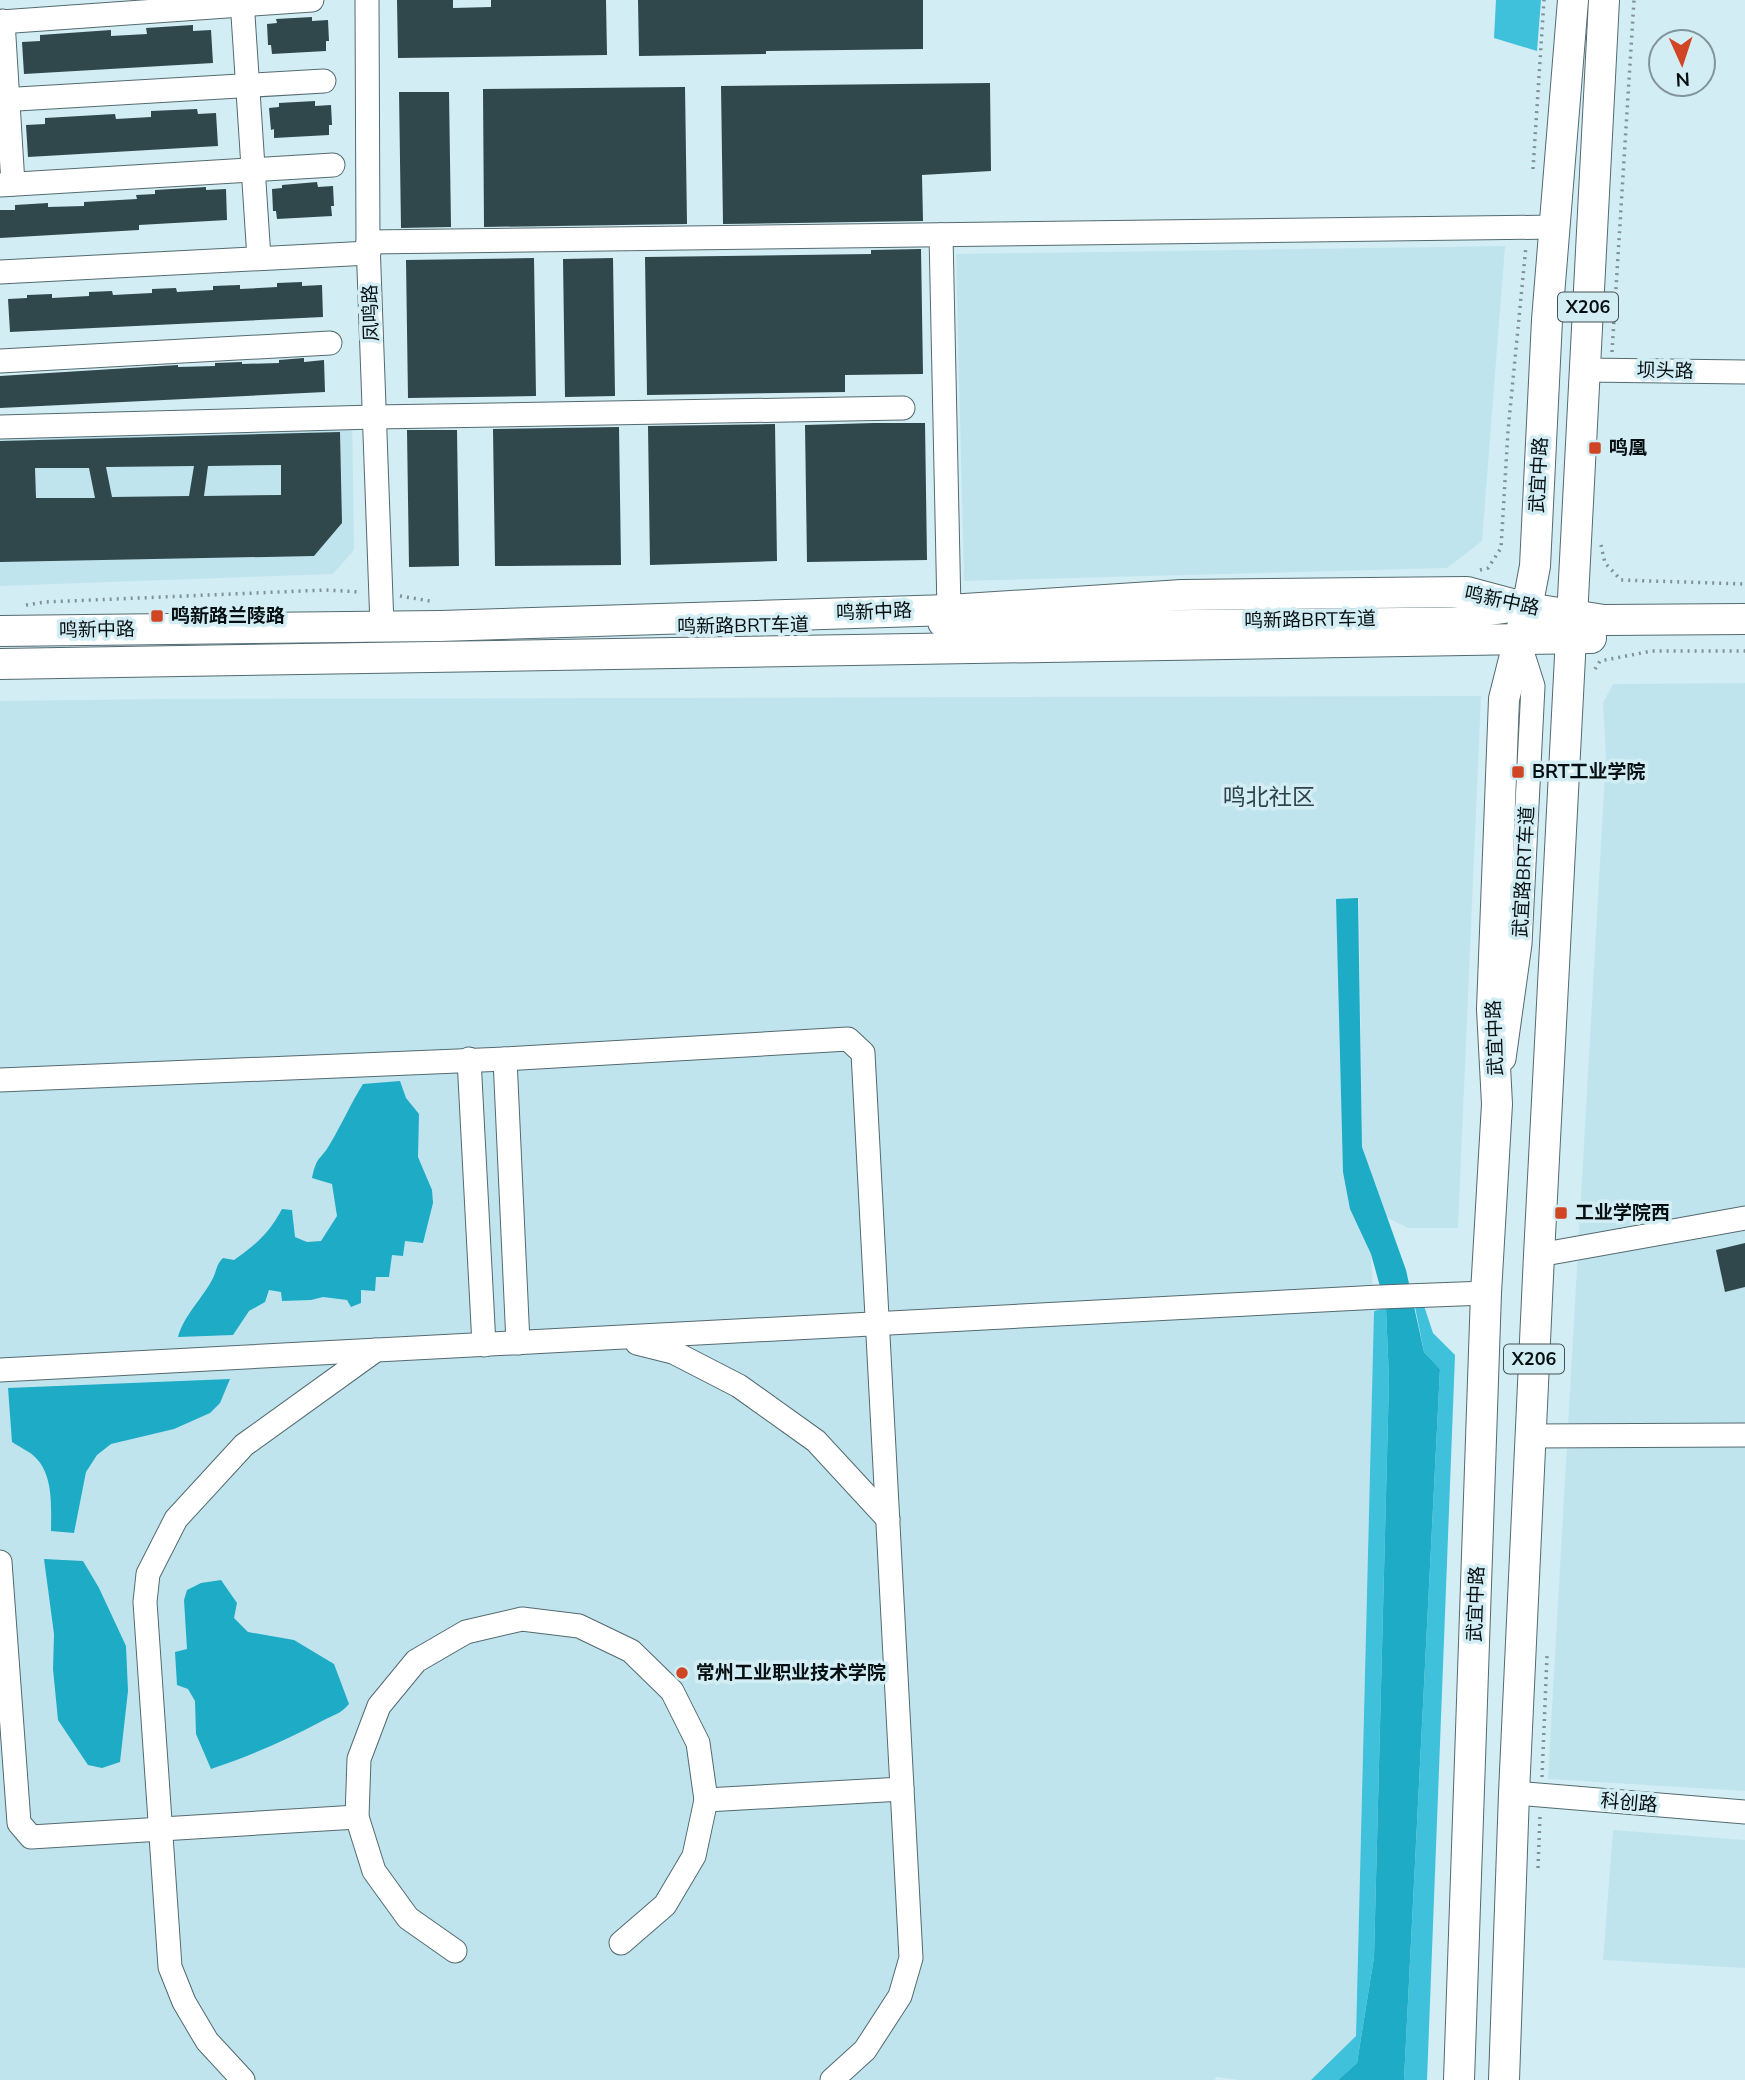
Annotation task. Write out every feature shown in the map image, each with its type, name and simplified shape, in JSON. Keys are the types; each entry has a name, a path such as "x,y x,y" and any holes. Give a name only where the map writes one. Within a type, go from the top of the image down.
{"main road":[{"name":"武宜中路","path":"1459,2080 1486,1293 1497,1104 1492,1009 1504,699 1520,641 1535,557 1547,320 1573,0"},
{"name":"武宜中路","path":"1504,2080 1528,1794 1531,1436 1571,626 1598,370 1604,0"},
{"name":"鸣新中路","path":"0,631 382,626 950,610 1182,596 1467,592 1527,608 1571,626 1745,636"},
{"name":"鸣新中路","path":"0,664 1520,641 1571,626 1611,620 1745,619"}],"street":[{"path":"312,0 1,21 7,185 333,165"},
{"name":"凤鸣路","path":"367,0 368,247 382,626"},
{"path":"242,3 259,258"},
{"path":"4,100 324,81"},
{"path":"0,272 259,258 368,247 941,235 1554,228"},
{"path":"941,235 950,610"},
{"path":"0,361 330,343"},
{"name":"坝头路","path":"1598,370 1745,372"},
{"path":"0,427 374,417 903,408"},
{"name":"鸣新路BRT车道","path":"0,642 440,631 1454,619 1527,608"},
{"name":"鸣新路BRT车道","path":"0,654 1448,628 1487,629 1508,633 1520,641"},
{"path":"0,1080 505,1059 848,1039 863,1053 911,1958 900,1996 865,2050 832,2080"},
{"path":"469,1059 484,1345"},
{"path":"505,1059 518,1343"},
{"path":"1539,1255 1745,1218"},
{"path":"0,1370 1486,1293"},
{"path":"616,1338 673,1352 740,1386 816,1441 888,1519"},
{"path":"243,2080 207,2041 184,2002 170,1967 145,1602 148,1574 176,1519 244,1445 376,1350"},
{"path":"1531,1436 1745,1435"},
{"path":"0,1562 19,1823 31,1837 357,1817"},
{"path":"455,1951 408,1918 374,1871 357,1817 359,1759 379,1706 416,1661 466,1632 522,1619 579,1626 631,1651 672,1691 698,1743 706,1800 694,1856 664,1905 621,1943"},
{"path":"706,1800 902,1789"},
{"name":"科创路","path":"1528,1794 1745,1812"}],"path":[{"path":"1598,370 1634,0"},
{"path":"1600,542 1605,563 1621,580 1745,584"},
{"path":"1594,672 1600,661 1652,651 1745,651"},
{"path":"1537,1877 1528,1794 1547,1643"}],"shaded area":[{"path":"1496,0 1541,0 1537,51 1494,38"},
{"path":"1505,246 1482,541 1447,568 964,581 956,254"},
{"path":"352,409 354,550 333,574 0,586 0,418"},
{"path":"1745,683 1745,1791 1548,1779 1606,756 1603,703 1613,684"},
{"name":"常州工业职业技术学院","path":"1481,696 1458,1228 1408,1228 1386,1217 1362,1147 1359,899 1336,899 1350,1209 1371,1254 1374,1311 1356,2036 1311,2080 1239,2080 1216,2077 1215,2080 0,2080 0,701"},
{"path":"1358,898 1362,1147 1406,1270 1424,1352 1440,1369 1404,2080 1338,2080 1357,2063 1374,1957 1389,1380 1386,1308 1371,1254 1350,1209 1343,1172 1336,899"},
{"path":"400,1081 406,1098 419,1114 418,1157 432,1190 433,1203 423,1243 405,1241 403,1256 392,1255 389,1277 376,1277 375,1291 361,1290 361,1303 351,1307 347,1300 323,1297 282,1301 281,1292 269,1290 265,1302 249,1311 233,1335 178,1337 223,1258 234,1260 256,1243 272,1226 282,1209 292,1210 295,1237 307,1242 321,1241 337,1216 332,1184 312,1178 317,1162 363,1084"},
{"path":"1424,1306 1433,1333 1455,1355 1427,2080 1404,2080 1440,1369 1424,1352 1415,1307"},
{"path":"1386,1308 1389,1380 1374,1957 1357,2063 1338,2080 1311,2080 1356,2036 1374,1311"},
{"path":"230,1379 220,1403 210,1413 174,1429 111,1444 97,1455 86,1472 74,1533 51,1531 51,1502 46,1473 35,1457 12,1442 8,1388"},
{"path":"44,1559 83,1561 126,1646 128,1691 120,1762 102,1768 88,1765 58,1720 53,1669 54,1634"},
{"path":"221,1580 237,1603 234,1618 248,1632 294,1640 334,1664 349,1704 337,1714 281,1741 211,1769 196,1734 195,1701 188,1689 177,1685 175,1652 187,1649 184,1600 187,1590 201,1583"},
{"path":"1613,1830 1745,1840 1745,1968 1603,1960"}],"building":[{"path":"397,0 453,0 453,8 491,7 491,0 606,0 607,55 398,58"},
{"path":"638,0 923,0 923,49 639,56"},
{"path":"312,17 312,21 328,20 329,41 326,41 326,51 272,54 271,45 268,45 267,24 277,23 276,19"},
{"path":"193,25 193,31 211,30 213,63 24,74 22,42 40,41 40,35 111,30 111,36 147,34 146,28"},
{"path":"990,83 991,171 922,175 923,221 723,224 721,86"},
{"path":"685,87 687,224 484,227 483,89"},
{"path":"399,92 449,92 451,227 401,228"},
{"path":"315,101 315,106 331,105 332,125 329,125 329,135 274,138 269,108 279,107 279,103"},
{"path":"197,109 198,114 216,113 218,146 28,157 26,125 45,124 45,118 115,114 116,119 151,117 151,111"},
{"path":"317,182 318,187 333,186 332,216 277,219 276,211 273,211 272,189 282,188 282,185"},
{"path":"206,187 206,190 226,189 227,220 139,225 139,230 0,238 0,210 15,210 15,205 48,203 48,207 84,206 84,202 137,199 136,195 155,194 155,190"},
{"path":"921,249 923,374 845,375 845,392 647,395 645,257 871,254 871,250"},
{"path":"534,258 536,396 408,398 406,260"},
{"path":"613,258 615,396 565,397 563,259"},
{"path":"302,282 302,286 322,285 323,317 10,332 8,299 27,298 27,295 52,294 52,298 89,296 89,292 112,291 113,295 152,293 152,289 176,288 177,292 213,290 213,286 240,285 240,289 277,287 277,283"},
{"path":"304,358 304,362 324,360 325,392 0,408 0,376 178,365 215,366 215,363 279,363 279,360"},
{"path":"925,423 927,560 807,562 805,425"},
{"path":"775,424 777,561 650,565 648,426"},
{"path":"619,427 621,565 495,566 493,429"},
{"path":"407,430 457,430 459,566 409,567"},
{"path":"340,432 342,523 314,556 0,562 0,441","holes":["281,465 281,495 204,496 208,466","194,466 189,496 112,497 106,467","35,468 89,468 95,498 36,498"]},
{"path":"1745,1243 1745,1287 1725,1292 1716,1250"}],"place":[{"name":"鸣凰","path":"1595,448"},
{"name":"鸣新路兰陵路","path":"157,616"},
{"name":"BRT工业学院","path":"1518,772"},
{"name":"工业学院西","path":"1561,1213"},
{"name":"常州工业职业技术学院","path":"682,1673"}],"district":[{"name":"鸣北社区","path":"1269,797"}]}
